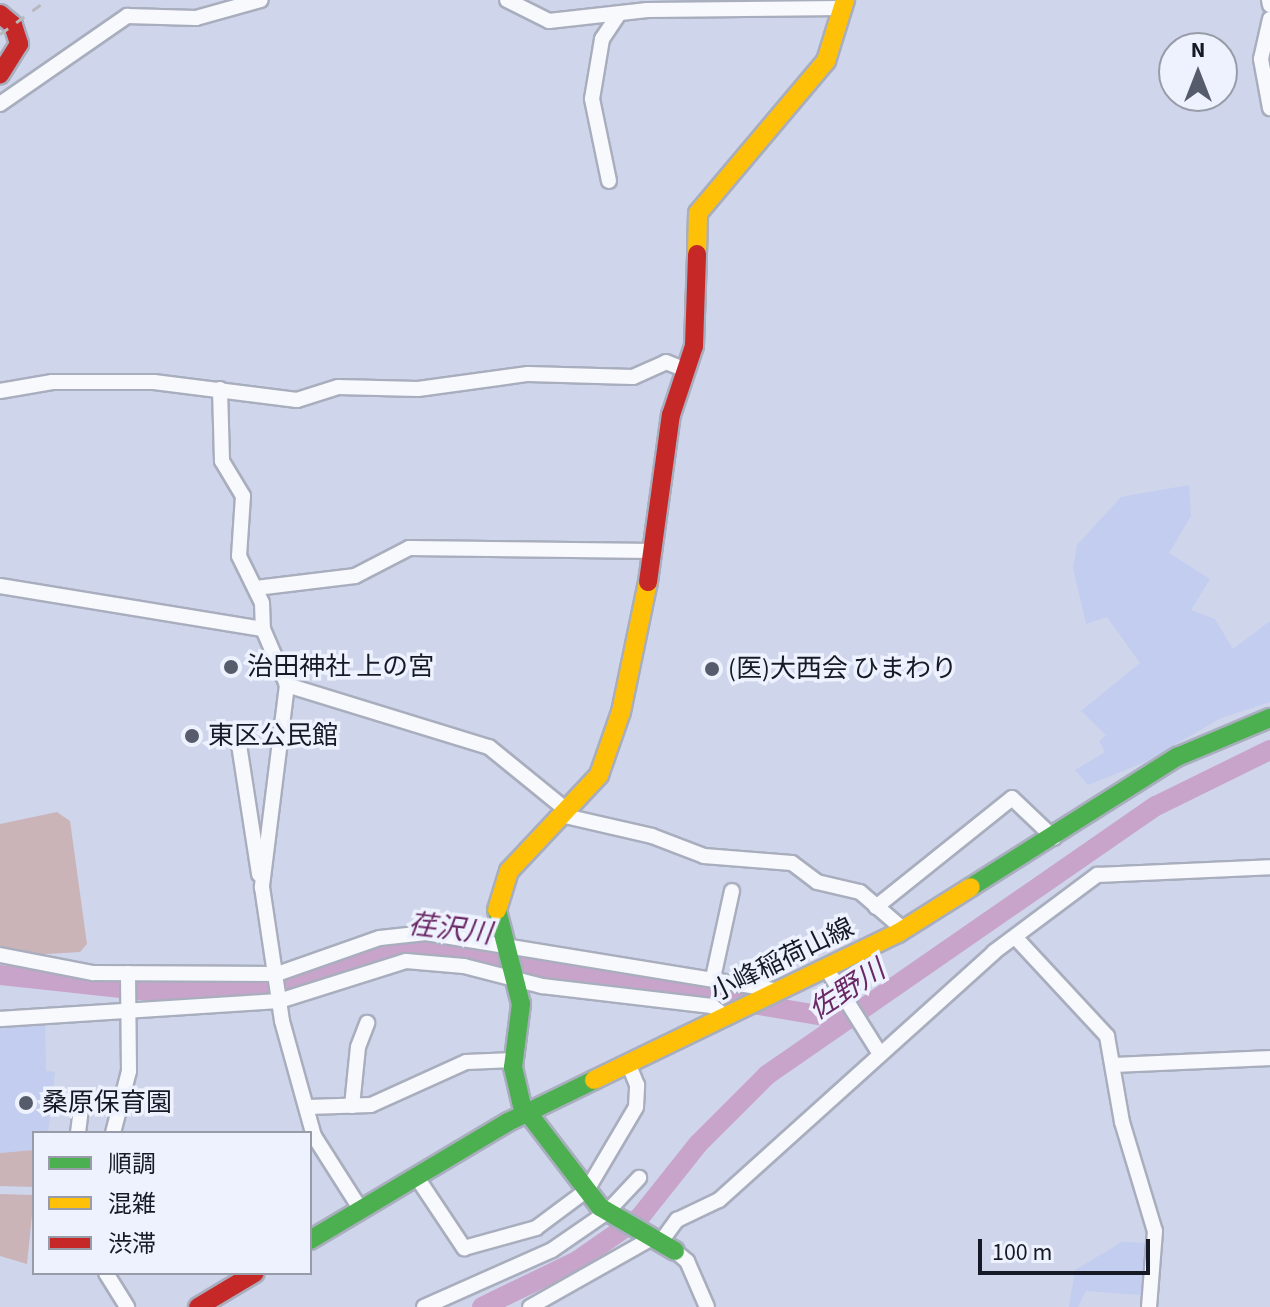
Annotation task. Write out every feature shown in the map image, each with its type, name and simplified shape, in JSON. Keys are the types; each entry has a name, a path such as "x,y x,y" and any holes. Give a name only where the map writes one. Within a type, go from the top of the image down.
{"street":[{"path":"0,104 127,16 196,18 261,0"},
{"path":"507,0 549,21 619,14 650,5 844,4 826,61 698,213 696,330 671,415 654,551 610,749 567,814 509,871 495,916 501,949 521,1004 514,1083 526,1113 570,1160 587,1190 608,1213 687,1261 707,1307"},
{"path":"0,14 19,44 0,74"},
{"path":"609,181 592,99 602,39 619,14"},
{"path":"1270,19 1261,59 1270,108"},
{"path":"0,391 90,381 220,389 297,400 338,387 407,390 528,374 633,377 666,362 686,370"},
{"path":"220,389 222,461 243,496 239,556 256,588 263,629 287,685 262,887"},
{"path":"256,588 355,576 409,548 654,551"},
{"path":"0,586 263,629"},
{"path":"287,685 476,741 567,814 652,836 704,856 792,863 817,882 860,892 904,930"},
{"name":"小峰稲荷山線","path":"312,1239 526,1113 904,930 1054,838 1177,757 1270,718"},
{"path":"238,738 279,1000 311,1131"},
{"path":"876,907 1012,798 1054,838"},
{"path":"530,1307 658,1242 677,1220 719,1200 880,1054 1016,938 1097,875 1270,867"},
{"path":"713,978 732,891"},
{"path":"0,955 66,970 128,975 277,976 402,932 713,978 773,992"},
{"path":"1016,938 1107,1036 1115,1065 1122,1122 1155,1231 1149,1307"},
{"path":"0,1019 127,1007 279,1000 406,961 464,966 511,977 712,1006 734,1013"},
{"path":"826,968 880,1054"},
{"path":"114,1131 129,1071 128,975"},
{"path":"352,1106 358,1047 367,1023"},
{"path":"1115,1065 1270,1058"},
{"path":"307,1107 384,1102 466,1062 514,1060"},
{"path":"416,1176 464,1248 536,1228 587,1190 636,1107 637,1085 628,1063"},
{"path":"78,1131 82,1099"},
{"path":"312,1137 361,1210"},
{"path":"424,1307 552,1250 608,1213 639,1178"},
{"path":"107,1275 127,1307"},
{"path":"198,1307 252,1275"}],"shaded area":[{"path":"1189,485 1191,516 1169,553 1210,579 1191,610 1215,619 1233,649 1270,621 1270,702 1221,718 1145,762 1088,785 1075,770 1105,752 1099,741 1106,735 1081,711 1140,663 1107,617 1086,624 1073,568 1077,545 1121,497"},
{"path":"57,812 70,821 87,944 80,952 31,955 0,950 0,824"},
{"name":"桑原保育園","path":"45,1023 46,1071 55,1072 48,1131 32,1131 32,1150 0,1153 0,1025"},
{"path":"32,1150 32,1187 0,1186 0,1153"},
{"path":"0,1194 32,1195 27,1264 0,1256"},
{"path":"1122,1242 1147,1243 1141,1295 1086,1291 1078,1307 1069,1307 1075,1270"}],"waterway":[{"name":"佐野川","path":"482,1307 577,1261 640,1217 698,1144 767,1075 1156,806 1270,750"},
{"name":"荏沢川","path":"0,975 137,990 266,990 386,950 416,947 847,1020"}],"railway":[{"path":"0,34 47,0"}],"traffic: fast":[{"path":"971,887 1177,757 1270,718"},
{"path":"497,910 521,1004 513,1067 522,1105 600,1207 675,1251"},
{"path":"312,1239 508,1122 594,1080"}],"traffic: slow":[{"path":"697,254 698,213 826,61 845,0"},
{"path":"497,910 509,871 599,775 621,712 648,582"},
{"path":"594,1080 898,933 971,887"}],"traffic: jam":[{"path":"0,14 13,25 19,44 0,74"},
{"path":"648,582 671,415 694,346 697,254"},
{"path":"198,1307 252,1275"}],"place":[{"name":"治田神社 上の宮","path":"231,667"},
{"name":"(医)大西会 ひまわり","path":"712,669"},
{"name":"東区公民館","path":"192,736"},
{"name":"桑原保育園","path":"26,1103"}]}
